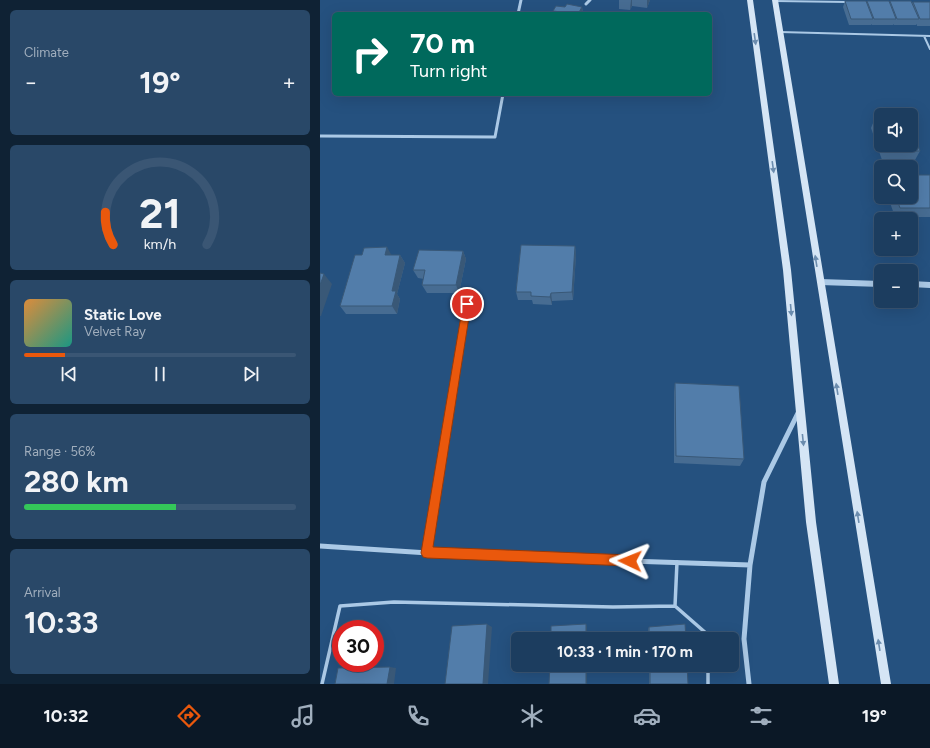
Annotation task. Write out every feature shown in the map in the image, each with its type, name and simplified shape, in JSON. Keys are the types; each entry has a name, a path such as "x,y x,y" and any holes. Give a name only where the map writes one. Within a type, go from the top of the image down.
{"main road":[{"path":"750,0 787,270 811,522 834,684"},
{"path":"775,0 886,684"}],"street":[{"path":"518,12 521,0"},
{"path":"586,4 590,0"},
{"path":"320,136 495,137 503,96"},
{"path":"820,282 874,284"},
{"path":"918,284 930,285"},
{"path":"748,684 744,639 750,565 764,482 800,409"},
{"path":"320,546 475,556 750,565"}],"lane":[{"path":"775,0 853,2"},
{"path":"780,32 930,36"},
{"path":"924,36 930,49"},
{"path":"427,553 467,304"},
{"path":"674,606 677,562"},
{"path":"322,684 340,606 394,602 613,607 674,606 705,632"},
{"path":"708,672 708,684"}],"building":[{"path":"845,1 866,1 873,19 851,19"},
{"path":"867,1 889,1 896,19 874,19"},
{"path":"890,1 911,1 919,19 897,19"},
{"path":"913,2 930,2 930,19 920,19"},
{"path":"567,4 582,7 579,12 553,11 556,6 565,7"},
{"path":"918,175 930,175 930,208 900,208 899,204 918,204"},
{"path":"521,245 575,246 572,292 551,293 550,297 531,296 531,292 516,292"},
{"path":"387,247 385,255 400,255 392,291 396,291 392,306 340,306 355,255 362,255 364,248"},
{"path":"419,250 463,251 456,285 422,285 425,270 413,270"},
{"path":"320,273 324,274 320,285"},
{"path":"675,383 739,386 744,459 676,456"},
{"path":"487,624 483,684 445,684 452,626"},
{"path":"586,624 586,632 551,632 551,626"},
{"path":"685,624 686,632 649,632 649,627"},
{"path":"384,667 390,667 387,684 335,684 337,672 384,672"},
{"path":"550,672 586,672 586,684 549,684"},
{"path":"650,672 687,672 688,684 650,684"}],"route":[{"path":"467,304 427,553 630,561"}]}
